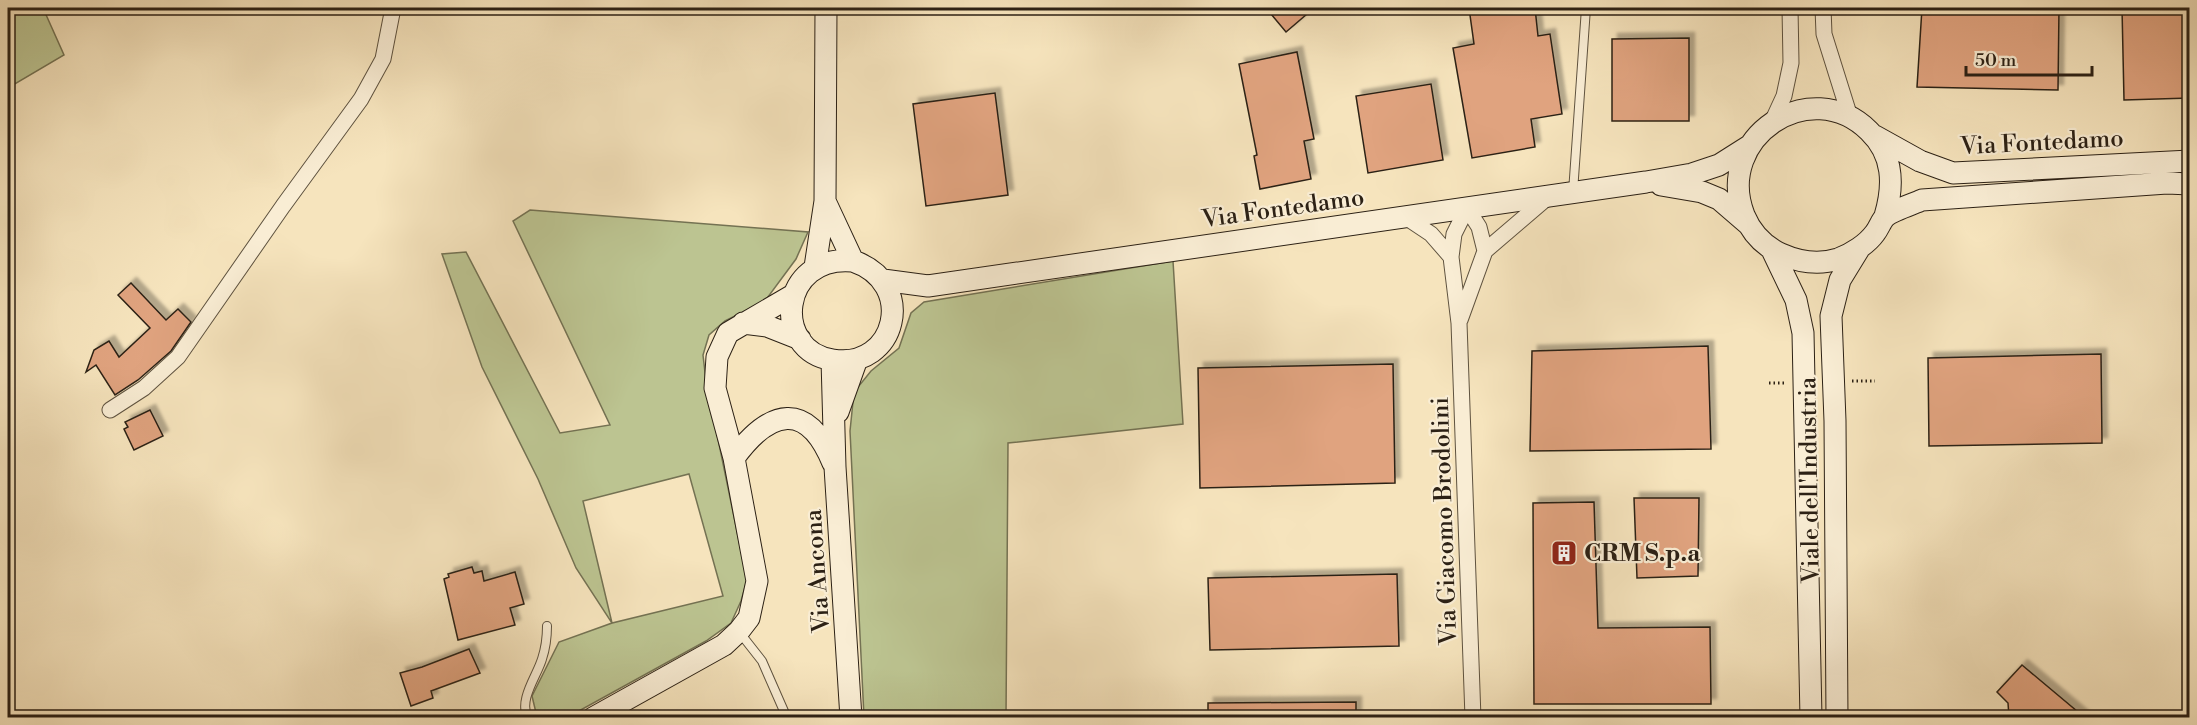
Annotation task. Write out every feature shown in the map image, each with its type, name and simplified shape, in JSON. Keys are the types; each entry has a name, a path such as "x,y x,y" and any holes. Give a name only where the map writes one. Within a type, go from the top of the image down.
{"main road":[{"path":"815,267 825,201 826,8"},
{"name":"Via Fontedamo","path":"1748,224 1740,205 1738,185 1741,165 1749,146 1772,122 1790,113 1810,109 1830,110 1850,117 1871,133 1920,161 1953,173 2190,161"},
{"name":"Via Fontedamo","path":"1646,182 1702,192 1719,199 1773,250 1793,259 1816,262 1838,259 1859,249 1874,234 1886,216 1891,195 1891,172 1884,151 1871,133"},
{"name":"Via Fontedamo","path":"883,280 928,285 1646,182 1692,174 1719,165 1749,146"},
{"name":"Via Fontedamo","path":"1886,216 1922,200 2167,183 2190,184"},
{"path":"825,201 853,261"},
{"name":"Viale dell'Industria","path":"1838,717 1832,316 1840,280 1859,249"},
{"name":"Viale dell'Industria","path":"1773,250 1796,300 1803,333 1811,717"},
{"path":"853,261 869,268 883,280 892,302 890,326 878,347 857,359 832,360 814,353 800,339 793,325 791,310 793,295 806,275 815,267 827,262 853,261"},
{"path":"892,314 928,285"},
{"path":"593,717 724,645 739,632 749,618 757,581 734,458 716,388 717,357 728,333 793,295"},
{"path":"743,323 767,326 800,339"},
{"name":"Via Ancona","path":"835,422 857,359"},
{"name":"Via Ancona","path":"832,360 835,467 851,717"},
{"path":"734,458 748,439 766,424 782,419 798,419 817,433 827,447 835,467"}],"street":[{"path":"110,410 144,388 178,357 361,99 382,58 393,8"},
{"path":"1772,122 1784,96 1791,63 1790,8"},
{"path":"1823,8 1824,34 1850,117"},
{"name":"Via Giacomo Brodolini","path":"1459,323 1485,251 1548,197"},
{"path":"1467,208 1479,227 1485,251"},
{"name":"Via Giacomo Brodolini","path":"1467,208 1454,234 1451,257 1459,323 1473,717"},
{"path":"1404,216 1431,234 1451,257"}],"lane":[{"path":"1573,193 1586,8"},
{"path":"528,717 525,712 529,691 547,642 547,626"},
{"path":"739,632 762,661 787,717"}],"green space":[{"path":"8,8 43,8 64,55 8,88"},
{"path":"530,210 808,232 796,259 765,301 725,321 709,335 703,355 706,381 747,580 731,623 706,641 568,717 537,717 532,696 559,642 612,623 576,568 538,479 482,367 442,254 466,252 560,433 610,425 513,221","holes":["689,474 723,596 612,623 583,501"]},
{"path":"1173,261 1183,424 1008,443 1006,717 864,717 850,431 854,392 871,371 899,348 911,313 924,302"}],"building":[{"path":"1266,8 1314,8 1286,32"},
{"path":"1469,8 1535,8 1538,36 1550,34 1562,114 1531,119 1535,147 1472,158 1453,48 1474,44"},
{"path":"1922,8 2059,8 2058,90 1917,87"},
{"path":"2122,8 2190,8 2190,98 2124,100"},
{"path":"1689,38 1689,121 1612,121 1612,39"},
{"path":"1297,52 1314,139 1304,141 1311,179 1260,189 1254,156 1257,155 1239,64"},
{"path":"1431,84 1443,160 1368,173 1356,96"},
{"path":"995,93 1008,195 926,206 913,104"},
{"path":"131,283 166,320 178,309 191,322 171,351 138,380 115,395 96,365 86,372 94,350 109,341 119,357 150,328 118,295"},
{"path":"1708,346 1711,449 1530,451 1532,351"},
{"path":"2101,354 2102,443 1929,446 1928,358"},
{"path":"1393,364 1395,483 1200,488 1198,368"},
{"path":"150,410 163,436 134,450 124,429 128,427 125,422"},
{"path":"1634,498 1699,498 1698,576 1637,578"},
{"name":"CRM S.p.a","path":"1594,502 1598,628 1710,627 1711,704 1534,704 1533,503"},
{"path":"472,567 474,573 482,571 484,581 515,572 524,604 510,608 515,625 458,640 444,579 449,577 448,574"},
{"path":"1397,574 1399,646 1210,650 1208,578"},
{"path":"469,649 480,673 431,691 433,698 411,706 400,673"},
{"path":"2022,665 2084,717 2009,717 2008,703 1997,692"},
{"path":"1356,702 1356,717 1208,717 1208,703"}],"waterway":[{"path":"8,19 13,8"}],"place":[{"name":"CRM S.p.a","path":"1564,553"}]}
